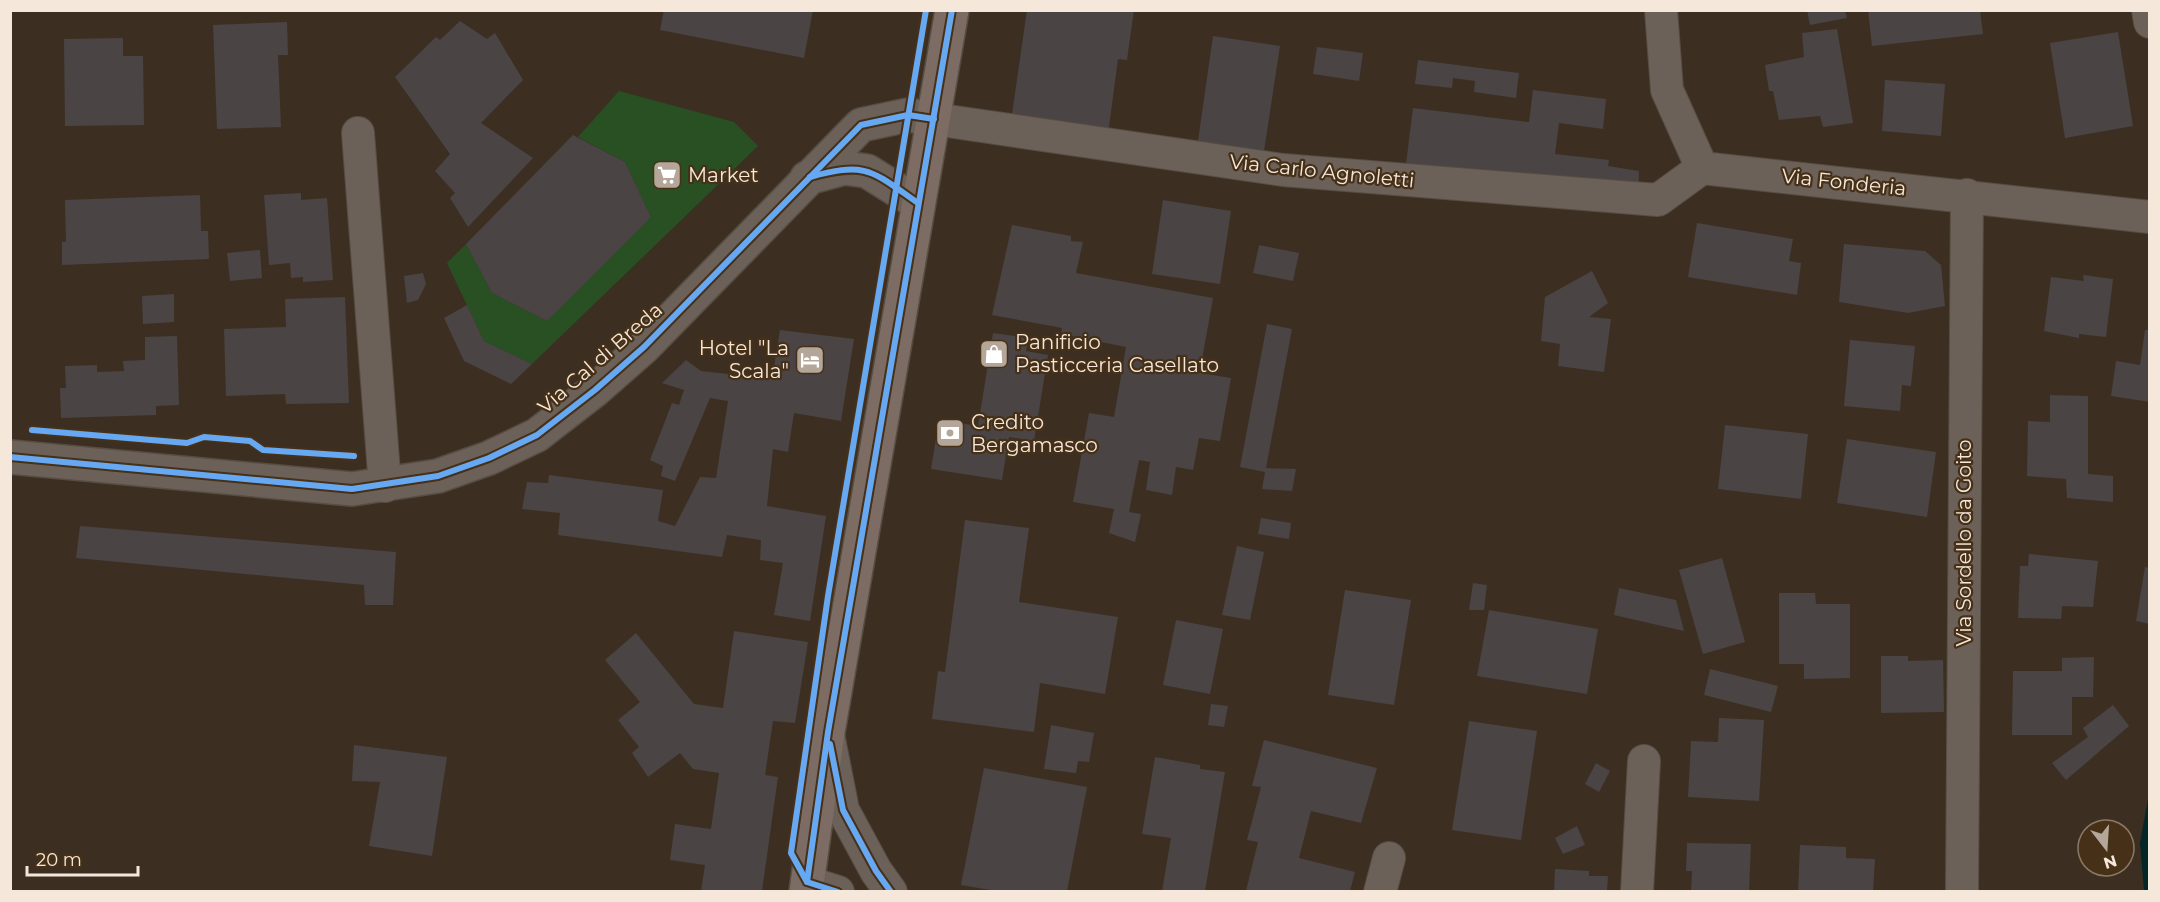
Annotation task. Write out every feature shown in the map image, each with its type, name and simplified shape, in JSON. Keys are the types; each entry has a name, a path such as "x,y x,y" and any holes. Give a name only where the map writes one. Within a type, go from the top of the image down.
{"main road":[{"path":"817,888 828,732 952,10"}],"street":[{"path":"1660,10 1667,90 1702,168"},
{"path":"2148,10 2150,22"},
{"name":"Via Cal di Breda","path":"10,457 277,484 352,489 385,486 438,476 489,458 537,435 595,390 644,347 861,125 908,116 934,119"},
{"name":"Via Carlo Agnoletti","path":"934,119 1283,170 1658,200 1702,168"},
{"path":"358,133 385,486"},
{"path":"807,178 844,168 867,171 918,203"},
{"name":"Via Fonderia","path":"1702,168 1967,195 2150,217"},
{"name":"Via Sordello da Goito","path":"1962,891 1967,195"},
{"path":"828,732 843,810 876,871 891,891"},
{"path":"1637,891 1644,761"},
{"path":"1380,891 1389,858"}],"green space":[{"path":"619,91 734,122 758,146 532,364 484,341 447,263 466,244 492,293 547,321 651,217 625,162 578,137"}],"water":[{"path":"2149,793 2149,891 2144,891 2140,843"}],"building":[{"path":"664,10 813,10 804,58 660,30"},
{"path":"1027,10 1134,10 1127,60 1118,59 1107,142 1010,128"},
{"path":"1807,10 1845,10 1847,18 1810,25"},
{"path":"1868,10 1980,10 1983,34 1872,46"},
{"path":"460,21 487,39 495,33 523,80 481,123 533,158 468,227 450,198 455,193 435,171 450,154 395,77 436,37 440,40"},
{"path":"287,22 288,55 278,55 281,127 217,129 213,25"},
{"path":"1837,29 1853,123 1823,127 1820,116 1779,120 1773,91 1769,91 1765,65 1804,57 1802,33"},
{"path":"2118,32 2133,126 2065,138 2050,43"},
{"path":"1213,36 1280,46 1264,151 1198,141"},
{"path":"123,38 123,56 143,56 144,125 65,126 64,39"},
{"path":"1317,47 1363,53 1359,81 1313,74"},
{"path":"1418,60 1519,73 1516,98 1474,92 1475,81 1453,78 1452,88 1415,84"},
{"path":"1885,80 1945,84 1941,136 1882,131"},
{"path":"1533,90 1606,99 1603,129 1559,123 1555,154 1609,160 1608,166 1639,171 1638,203 1405,172 1413,108 1529,122"},
{"path":"573,135 625,162 651,217 547,321 492,293 466,244"},
{"path":"301,193 301,200 327,198 333,280 303,282 303,277 291,278 290,263 269,265 264,195"},
{"path":"200,195 201,231 208,231 209,259 62,265 62,242 66,242 65,200"},
{"path":"1163,200 1231,211 1220,284 1152,274"},
{"path":"1697,223 1793,239 1789,261 1801,263 1797,295 1688,277"},
{"path":"1012,225 1071,236 1071,241 1083,242 1076,273 1213,298 1201,365 1196,364 1194,372 1231,378 1220,441 1199,438 1193,470 1176,467 1172,495 1146,490 1150,462 1139,460 1129,512 1141,514 1135,542 1109,533 1114,509 1073,502 1089,413 1114,417 1126,347 1061,334 1062,328 992,315"},
{"path":"1844,244 1925,251 1941,265 1945,306 1908,313 1839,302"},
{"path":"1259,245 1299,253 1293,281 1253,273"},
{"path":"260,250 262,278 230,281 227,253"},
{"path":"1592,271 1608,303 1589,317 1611,319 1604,372 1558,366 1560,344 1541,341 1545,297"},
{"path":"423,273 426,284 418,300 407,303 404,276"},
{"path":"2083,275 2113,279 2106,337 2079,334 2079,338 2044,331 2051,277 2084,281"},
{"path":"174,294 174,322 143,324 142,296"},
{"path":"345,297 349,403 286,404 285,394 226,396 224,329 286,327 285,299"},
{"path":"467,305 484,341 532,364 511,384 464,361 444,318"},
{"path":"1267,324 1292,329 1266,468 1296,469 1292,491 1262,489 1265,472 1240,467"},
{"path":"780,330 854,339 841,421 794,413 788,452 773,449 767,506 826,516 810,621 774,615 783,563 760,560 761,540 727,535 722,557 558,535 560,513 522,509 527,482 548,483 549,475 663,490 658,521 675,526 700,477 716,478 728,401 710,398 675,481 661,476 663,466 650,460 672,403 679,405 684,390 662,383 686,360 701,371 772,379"},
{"path":"2145,330 2150,330 2150,402 2111,396 2116,361 2140,365"},
{"path":"993,333 1029,338 1026,351 1048,355 1034,441 1009,437 1002,480 931,469 939,420 978,426"},
{"path":"177,336 179,405 156,406 156,415 61,418 60,388 66,388 65,366 97,365 97,372 124,371 123,361 145,360 145,337"},
{"path":"1850,340 1915,346 1911,386 1902,385 1900,411 1844,406"},
{"path":"2050,395 2088,396 2088,474 2113,476 2113,502 2067,498 2066,479 2027,476 2028,421 2050,422"},
{"path":"1725,425 1808,434 1801,499 1718,489"},
{"path":"1847,439 1936,452 1927,517 1837,503"},
{"path":"1261,518 1291,523 1289,539 1258,534"},
{"path":"965,520 1029,528 1019,602 1118,617 1105,694 1040,683 1034,732 932,719 938,671 945,672"},
{"path":"80,526 396,552 393,605 365,605 364,585 76,558"},
{"path":"1237,546 1264,552 1250,620 1222,615"},
{"path":"2029,554 2098,561 2093,607 2062,606 2061,619 2018,618 2020,566 2028,566"},
{"path":"1722,558 1745,642 1703,654 1679,570"},
{"path":"2145,567 2150,568 2150,624 2136,621"},
{"path":"1473,583 1487,585 1484,610 1469,610"},
{"path":"1619,588 1676,600 1684,631 1614,615"},
{"path":"1345,590 1411,600 1394,705 1328,695"},
{"path":"1779,593 1815,593 1816,604 1850,604 1850,678 1804,679 1804,664 1779,664"},
{"path":"1489,610 1598,629 1587,694 1477,676"},
{"path":"1176,620 1223,629 1210,694 1163,685"},
{"path":"734,631 808,642 795,723 773,721 765,775 778,777 762,891 701,891 705,865 670,860 675,824 711,829 719,773 693,769 680,753 648,777 632,753 639,747 618,720 640,702 605,660 636,633 694,704 723,708"},
{"path":"1881,656 1908,656 1908,661 1943,660 1944,712 1881,713"},
{"path":"2094,657 2093,697 2072,697 2072,735 2012,735 2013,671 2062,671 2062,658"},
{"path":"1710,669 1778,686 1771,712 1704,695"},
{"path":"1211,704 1228,706 1224,727 1208,725"},
{"path":"2113,705 2129,726 2066,780 2052,763 2088,737 2083,728"},
{"path":"1719,718 1764,720 1759,801 1688,797 1691,741 1718,742"},
{"path":"1469,721 1537,731 1521,840 1452,830"},
{"path":"1051,725 1094,733 1089,762 1078,761 1076,773 1044,769"},
{"path":"1264,740 1377,768 1361,823 1311,811 1299,858 1355,872 1350,891 1246,891 1258,842 1247,840 1261,787 1252,786"},
{"path":"354,745 447,757 432,856 369,846 380,782 352,781"},
{"path":"1155,757 1200,765 1200,769 1225,772 1205,891 1162,891 1171,838 1142,834"},
{"path":"1596,763 1610,771 1599,792 1585,784"},
{"path":"984,768 1087,787 1067,891 996,891 961,885"},
{"path":"1577,826 1585,845 1563,854 1555,838"},
{"path":"1687,843 1751,844 1749,891 1691,891 1692,871 1686,871"},
{"path":"1800,845 1846,847 1846,858 1875,859 1873,891 1798,891"},
{"path":"1555,869 1589,871 1589,876 1608,876 1607,891 1554,891"}],"cycle path":[{"path":"838,892 807,882 791,853 828,596 926,10"},
{"path":"807,882 828,732 952,10"},
{"path":"10,457 352,489 438,476 489,458 537,435 595,390 644,347 861,125 908,115 934,119"},
{"path":"810,177 844,170 868,172 879,176 918,203"},
{"path":"32,430 187,443 204,437 250,441 263,450 354,456"},
{"path":"830,744 843,810 876,871 891,892"}],"place":[{"name":"Market","path":"667,175"},
{"name":"Panificio Pasticceria Casellato","path":"994,354"},
{"name":"Hotel \"La Scala\"","path":"810,360"},
{"name":"Credito Bergamasco","path":"950,433"}]}
